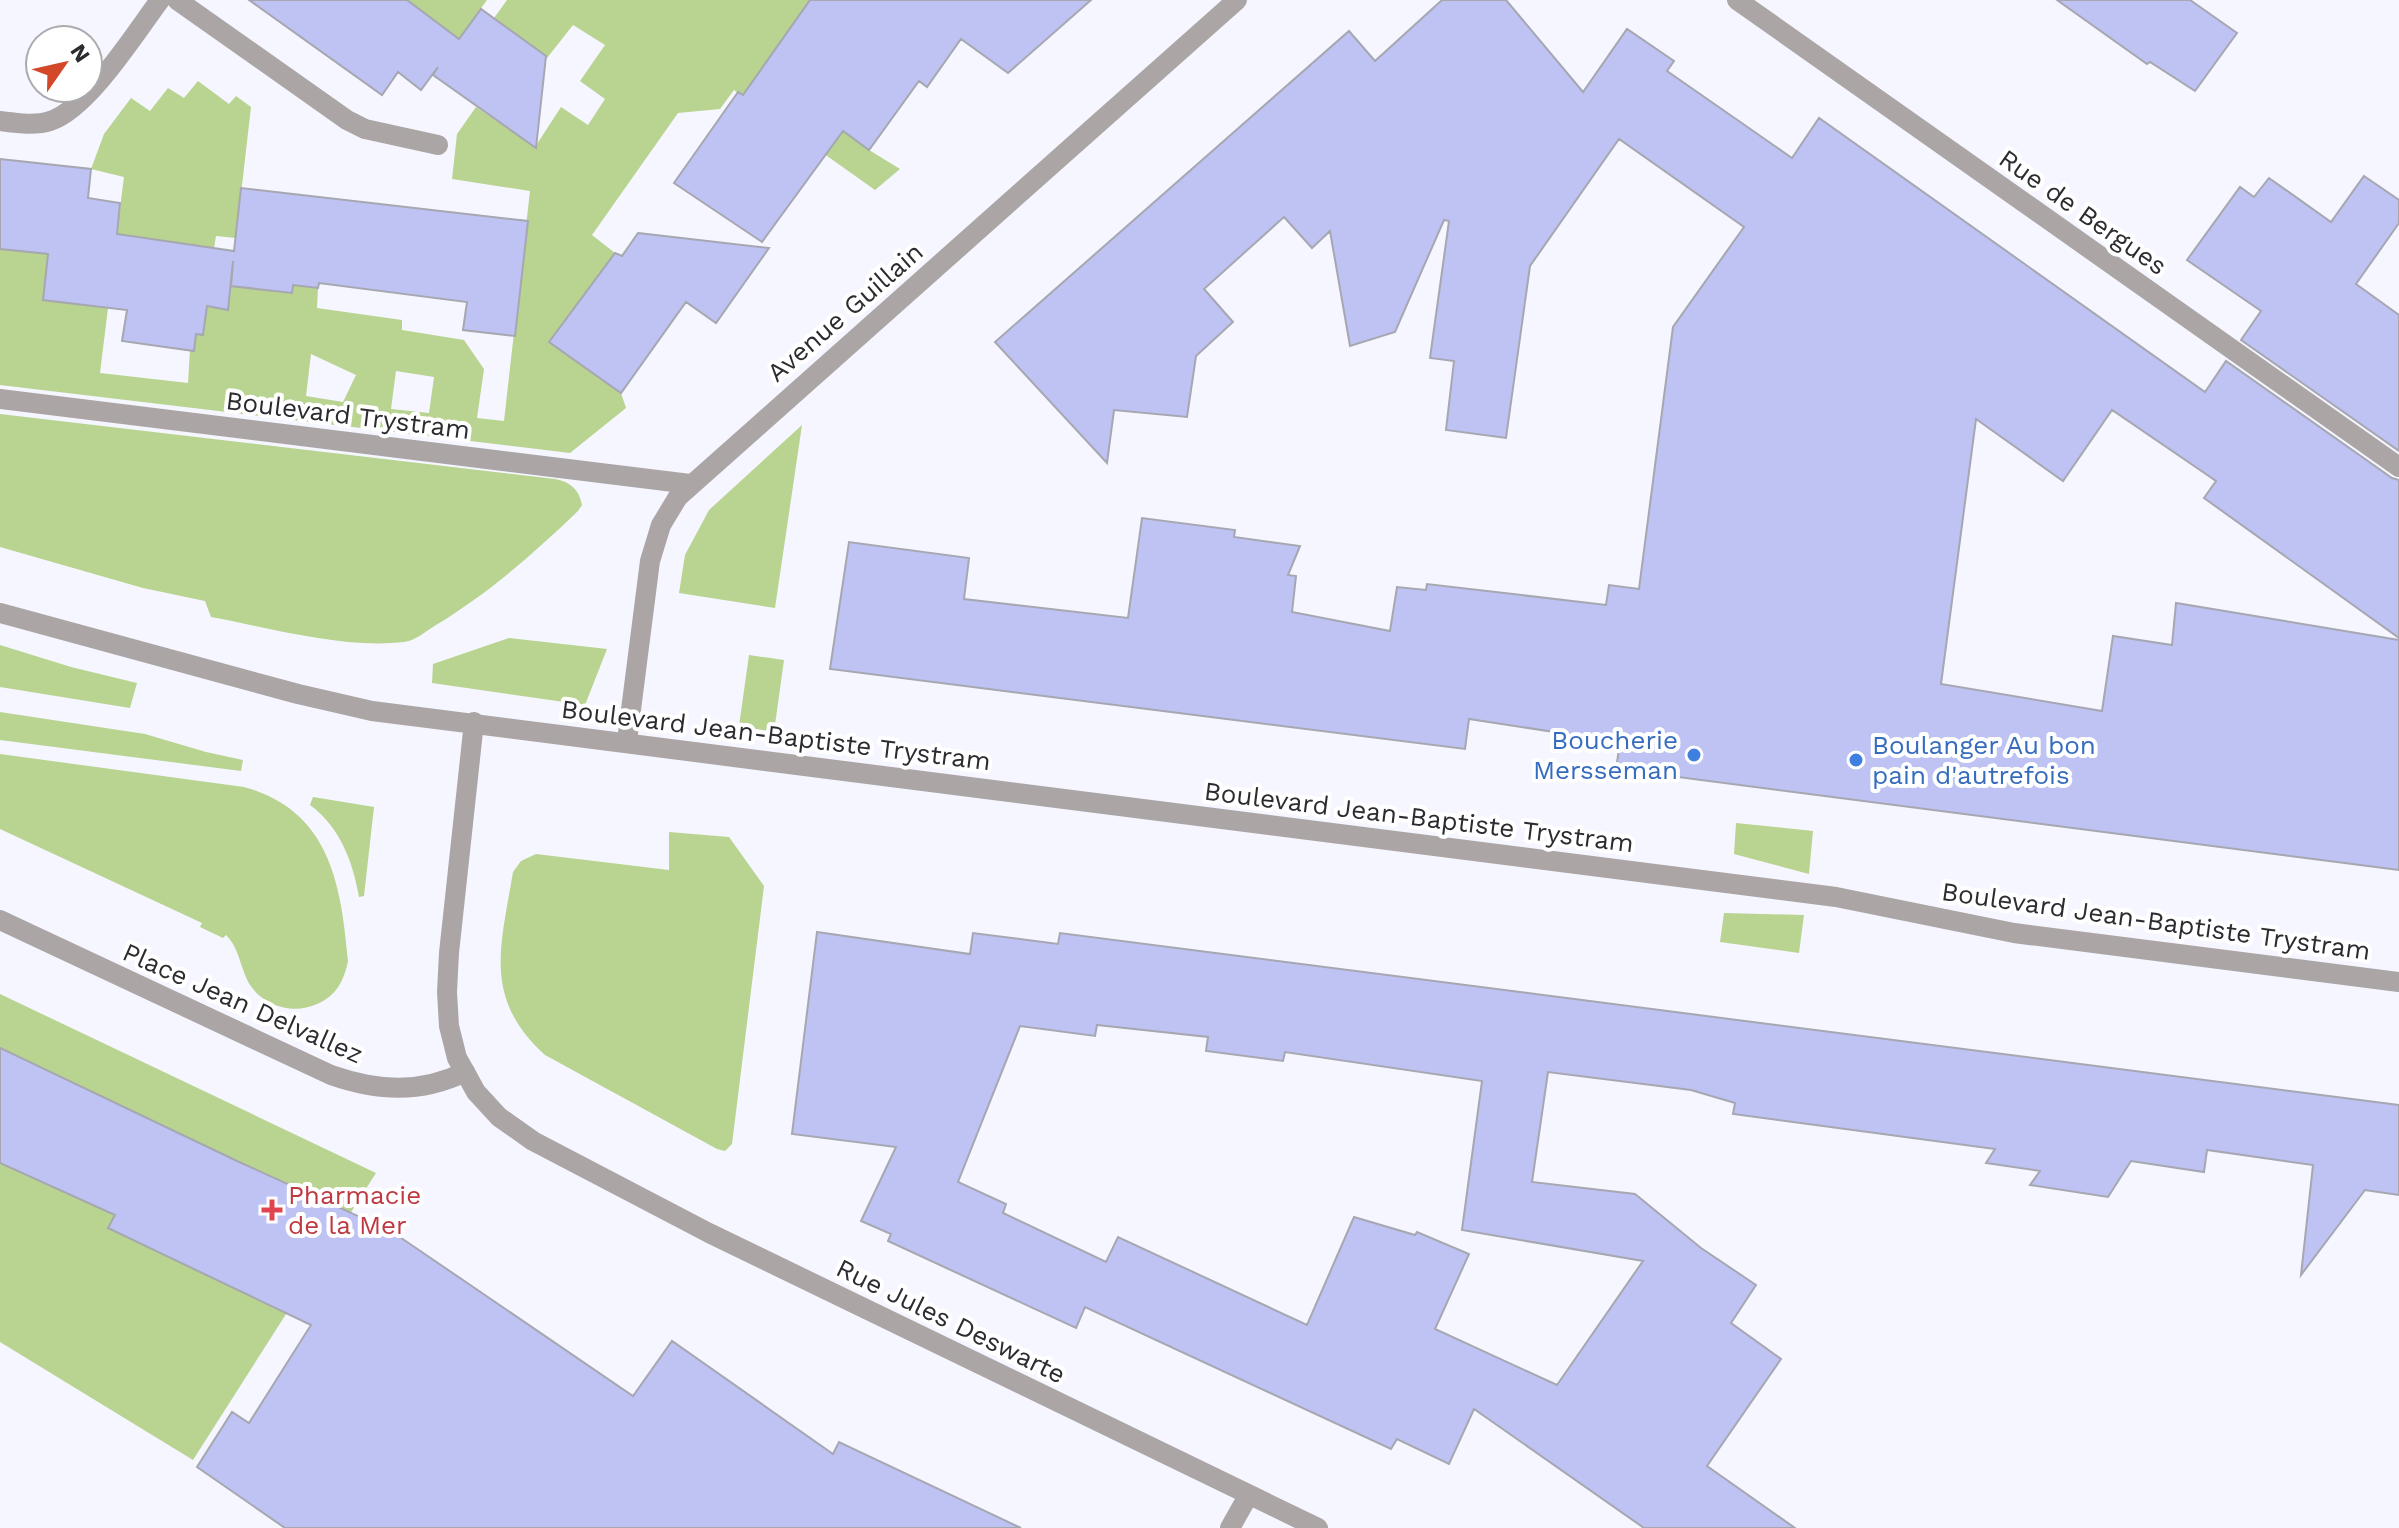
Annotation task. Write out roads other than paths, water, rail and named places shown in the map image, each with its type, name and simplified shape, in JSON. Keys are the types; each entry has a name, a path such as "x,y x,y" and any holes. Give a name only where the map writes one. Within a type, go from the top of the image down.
{"street":[{"path":"0,121 51,121 78,103 160,0"},
{"path":"177,0 347,120 376,132 438,145"},
{"name":"Avenue Guillain","path":"627,741 655,541 669,510 690,484 1237,0"},
{"name":"Rue de Bergues","path":"1737,0 2399,467"},
{"name":"Boulevard Trystram","path":"0,399 690,484"},
{"name":"Boulevard Jean-Baptiste Trystram","path":"0,613 328,702 372,711 1836,897 2014,933 2399,982"},
{"path":"465,1072 453,1043 447,992 474,722"},
{"name":"Place Jean Delvallez","path":"0,920 331,1075 355,1083 376,1088 412,1089 447,1081 465,1072"},
{"name":"Rue Jules Deswarte","path":"465,1072 476,1092 508,1126 564,1156 709,1233 1318,1528"},
{"path":"1230,1528 1248,1496"}],"place":[{"name":"Boucherie Mersseman","path":"1694,755"},
{"name":"Boulanger Au bon pain d'autrefois","path":"1856,760"},
{"name":"Pharmacie de la Mer","path":"272,1210"}]}
